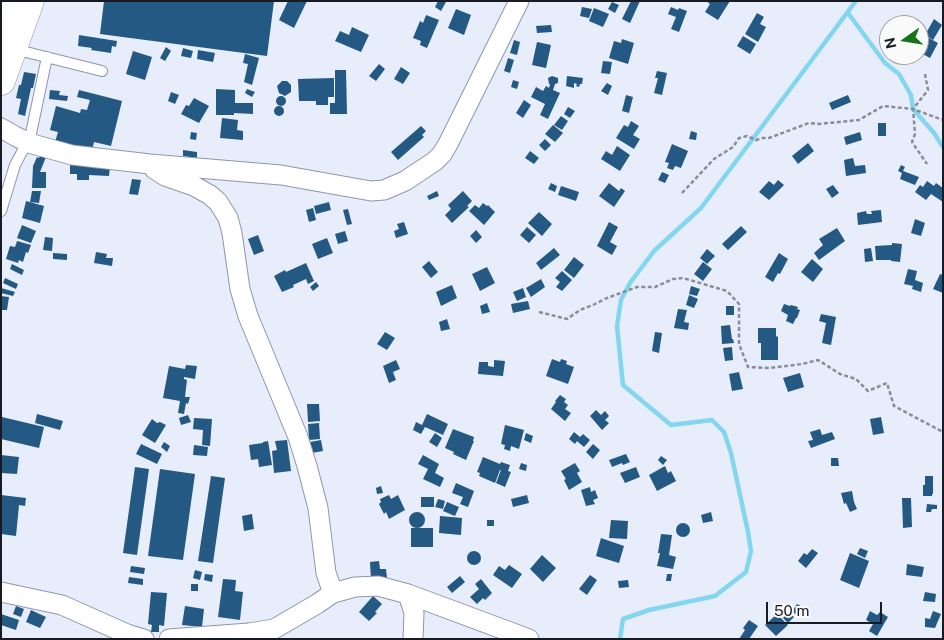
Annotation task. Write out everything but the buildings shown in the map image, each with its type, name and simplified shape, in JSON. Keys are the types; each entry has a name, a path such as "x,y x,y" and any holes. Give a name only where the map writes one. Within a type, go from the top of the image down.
{"main road":[{"path":"1,22 8,1"},
{"path":"1,81 30,1"}],"street":[{"path":"1,128 28,143 72,155 150,164 281,175 371,191 384,190 400,184 436,161 448,144 519,1"},
{"path":"150,164 155,171 194,186 210,195 218,202 228,218 240,289 248,316 298,438 307,466 318,508 326,573 333,593"},
{"path":"168,639 249,633 274,629 333,593 354,587 378,586 408,594 529,639"},
{"path":"1,592 62,604 133,637"},
{"path":"408,594 414,614 413,639"}],"lane":[{"path":"13,48 102,71"},
{"path":"1,211 15,165 28,143 47,57"}],"path":[{"path":"925,74 928,90 913,109 915,134 912,142 926,164"},
{"path":"682,193 714,159 733,147 739,138 748,136 756,140 769,138 809,122 819,124 859,120 882,106 913,109 943,120"},
{"path":"539,312 567,319 580,310 638,287 655,287 683,278 727,291 739,304 739,344 748,367 770,368 818,360 840,374 856,379 868,391 887,383 894,406 943,432"}],"waterway":[{"path":"620,639 623,619 649,610 715,596 746,572 751,551 731,453 724,432 712,420 671,425 623,385 617,326 621,300 630,283 654,251 701,208 856,1"},
{"path":"848,13 885,63 899,74 911,95 913,109 934,133 943,147"}]}
